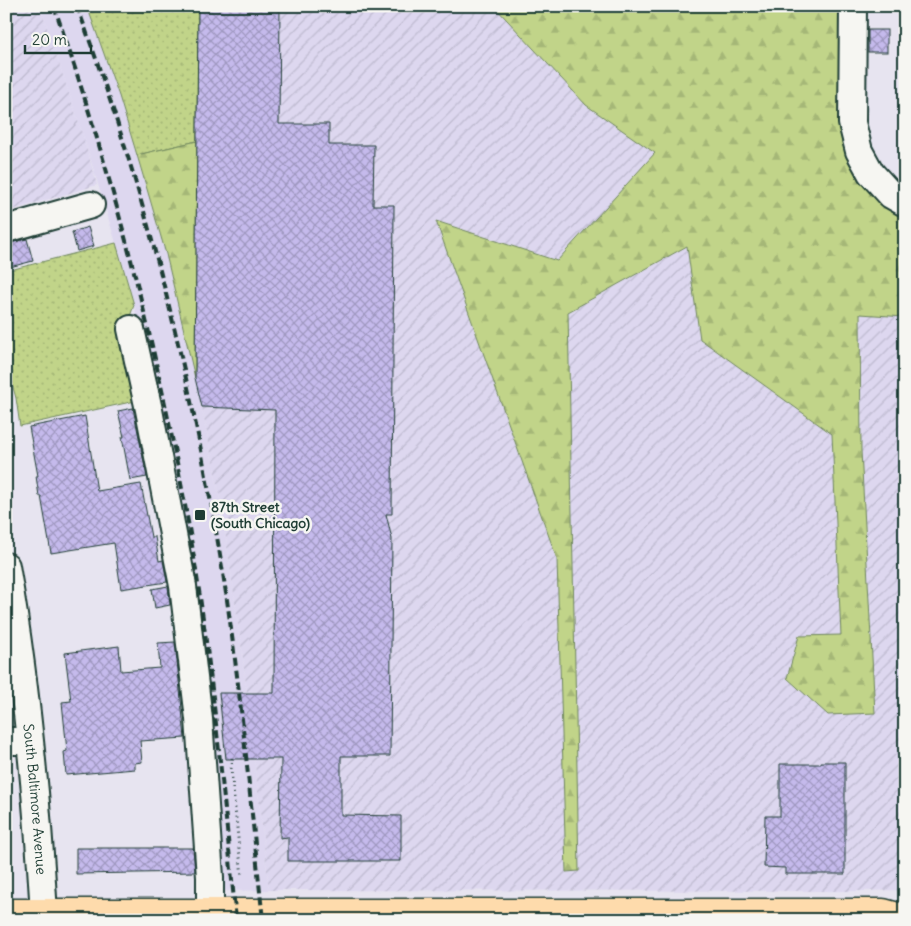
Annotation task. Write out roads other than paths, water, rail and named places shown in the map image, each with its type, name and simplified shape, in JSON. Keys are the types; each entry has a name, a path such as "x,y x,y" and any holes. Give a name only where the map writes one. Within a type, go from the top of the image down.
{"main road":[{"path":"6,913 93,916 210,913 894,914"}],"street":[{"path":"853,6 852,123 858,151 872,173 891,195 905,204"},
{"path":"6,229 91,205"},
{"path":"131,329 184,586 199,719 210,877 210,913"},
{"name":"South Baltimore Avenue","path":"6,566 13,607 18,741 44,913"}],"railway":[{"path":"54,6 94,129 129,253 173,442 202,608 236,920"},
{"path":"77,6 122,136 141,202 176,335 205,469 225,585 243,728 263,920"}],"place":[{"name":"87th Street (South Chicago)","path":"200,515"}]}
